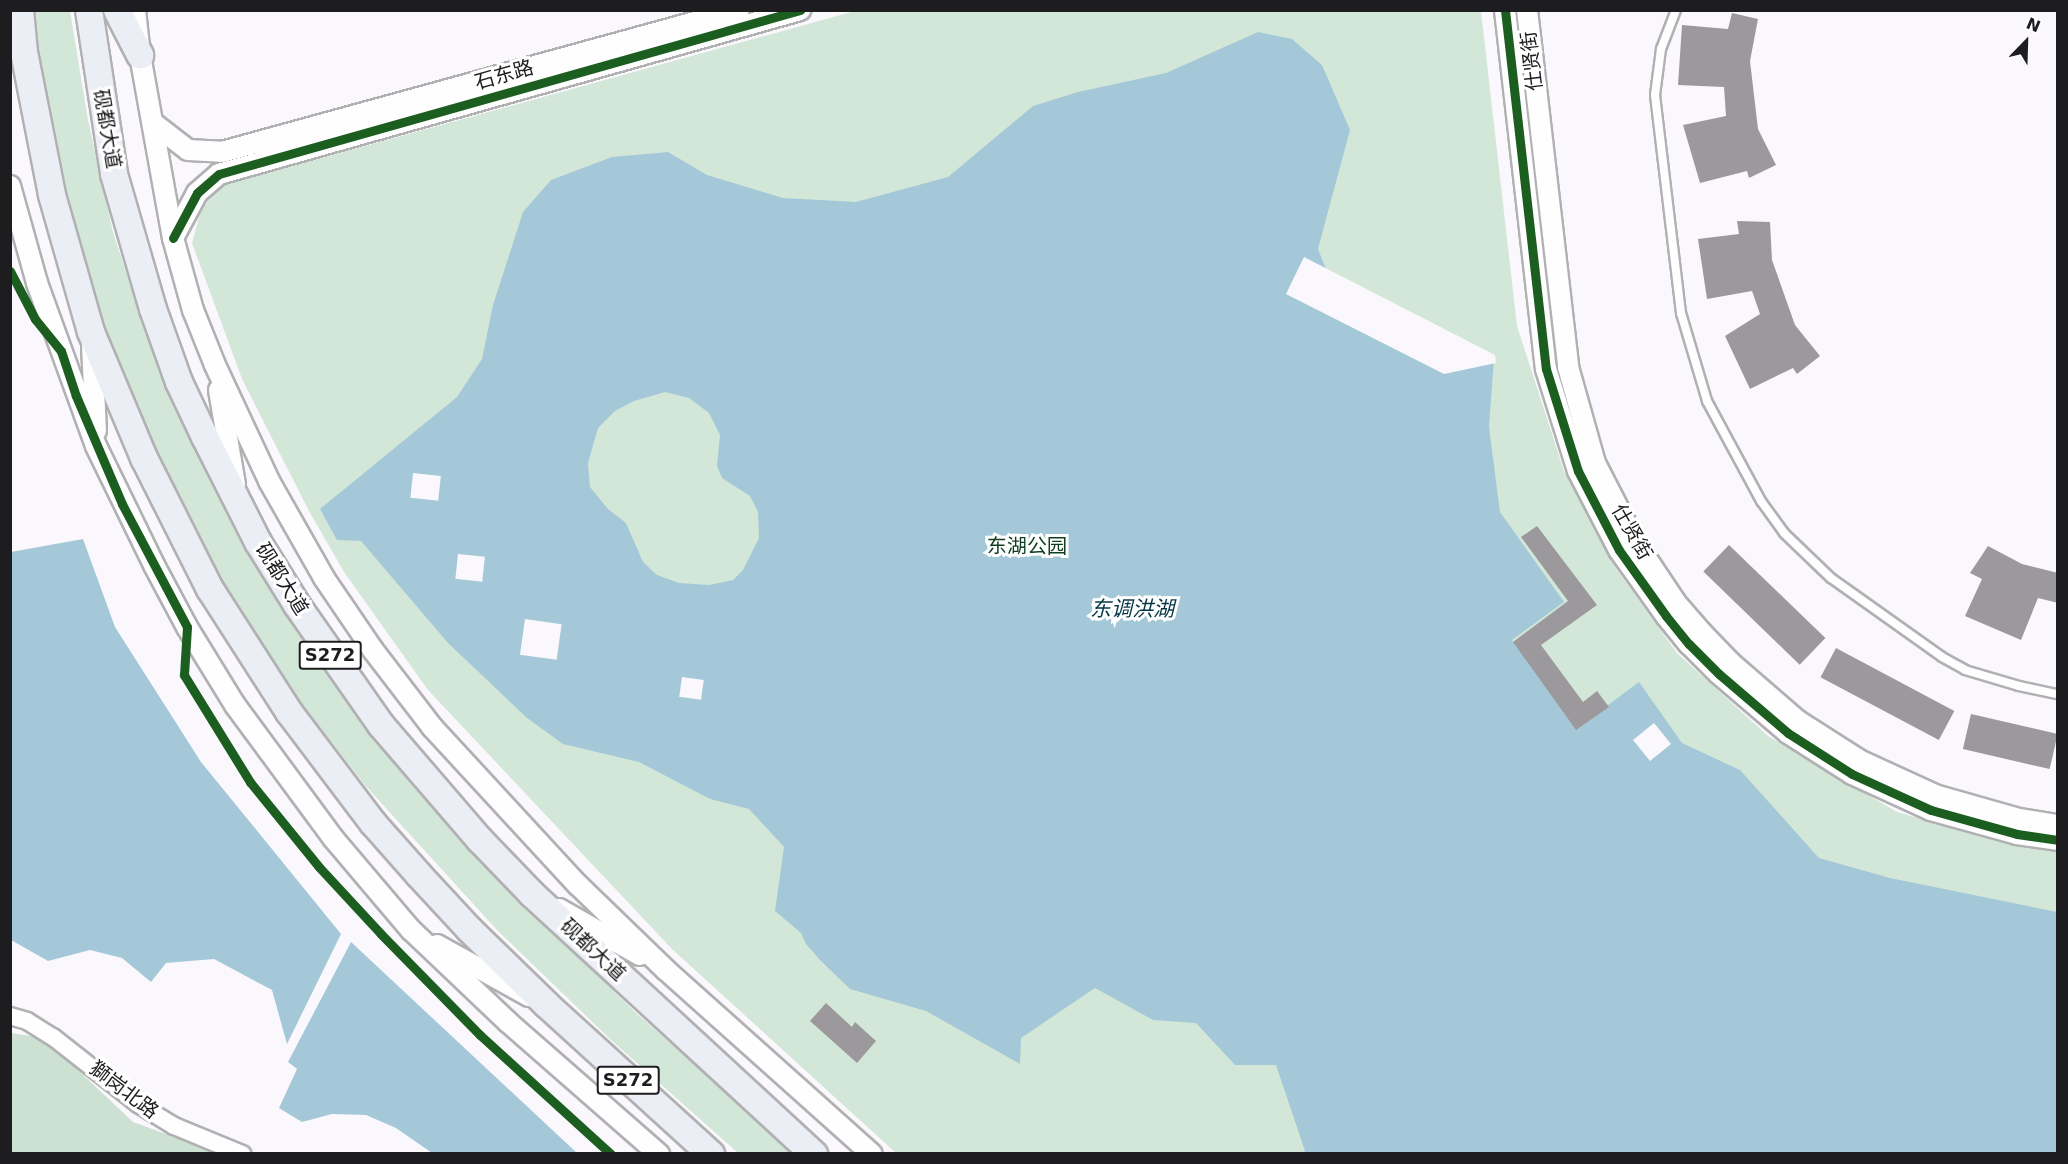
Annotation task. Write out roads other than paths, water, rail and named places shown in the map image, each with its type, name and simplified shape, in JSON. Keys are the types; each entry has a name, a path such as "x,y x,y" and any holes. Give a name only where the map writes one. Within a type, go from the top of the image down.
{"main road":[{"name":"S272","path":"20,10 28,76 52,195 92,332 144,458 210,589 283,703 373,823 470,930 547,1005 711,1154"},
{"name":"砚都大道","path":"89,10 114,174 153,309 179,382 238,502 297,605 381,725 431,785 532,894 814,1154"},
{"path":"117,10 140,55"}],"street":[{"path":"135,10 140,55 173,238 193,310 215,365 269,481 324,578 373,650 432,727 578,885 666,970 872,1154"},
{"name":"石东路","path":"153,123 169,138 188,150 222,152 739,10"},
{"name":"石东路","path":"173,238 197,193 219,174 800,10"},
{"path":"1505,10 1546,369 1578,471 1619,550 1689,644 1719,675 1788,733 1852,774 1931,810 2017,834 2058,840"},
{"name":"仕贤街","path":"1527,10 1568,367 1595,463 1636,543 1676,603 1702,633 1731,663 1798,721 1859,760 1935,795 2019,819 2058,825"},
{"path":"10,186 37,283 96,446 122,504 187,627 235,705 333,838 411,930 508,1022 659,1154"},
{"path":"92,332 96,446"},
{"path":"215,365 238,502"},
{"path":"532,894 666,970"},
{"path":"411,930 547,1005"},
{"name":"獅岗北路","path":"10,1016 27,1022 53,1037 138,1104 174,1126 242,1154"}],"lane":[{"path":"1676,10 1656,68 1655,95 1681,313 1707,401 1761,501 1784,533 1823,571 1941,657 1965,670 2058,694"}],"water":[{"name":"东调洪湖","path":"1258,32 1292,39 1322,65 1350,130 1318,249 1328,274 1494,358 1489,427 1500,512 1564,602 1512,640 1577,728 1639,682 1682,743 1740,770 1819,858 1890,878 2057,912 2057,1153 1303,1153 1305,1151 1276,1065 1235,1065 1196,1023 1153,1020 1095,988 1021,1038 1020,1064 926,1011 850,989 806,944 801,933 775,911 784,847 749,809 710,799 639,762 563,744 527,718 448,643 361,541 337,540 320,509 457,397 482,359 493,305 523,212 551,180 612,157 668,152 707,175 783,198 856,202 948,177 1033,106 1078,92 1166,73","holes":["665,392 689,398 709,413 720,435 717,466 722,478 750,496 758,512 759,538 743,570 733,580 709,585 679,583 657,575 643,562 626,523 608,509 590,487 588,463 598,428 615,411 634,401"]},
{"path":"83,539 115,627 201,762 341,934 287,1044 272,990 214,959 166,963 151,982 122,958 90,950 48,961 11,940 11,552"},
{"path":"351,942 577,1153 432,1153 396,1128 366,1115 332,1114 302,1122 279,1108 297,1069 288,1062"}],"park label":[{"name":"东湖公园","path":"1027,546"}]}
